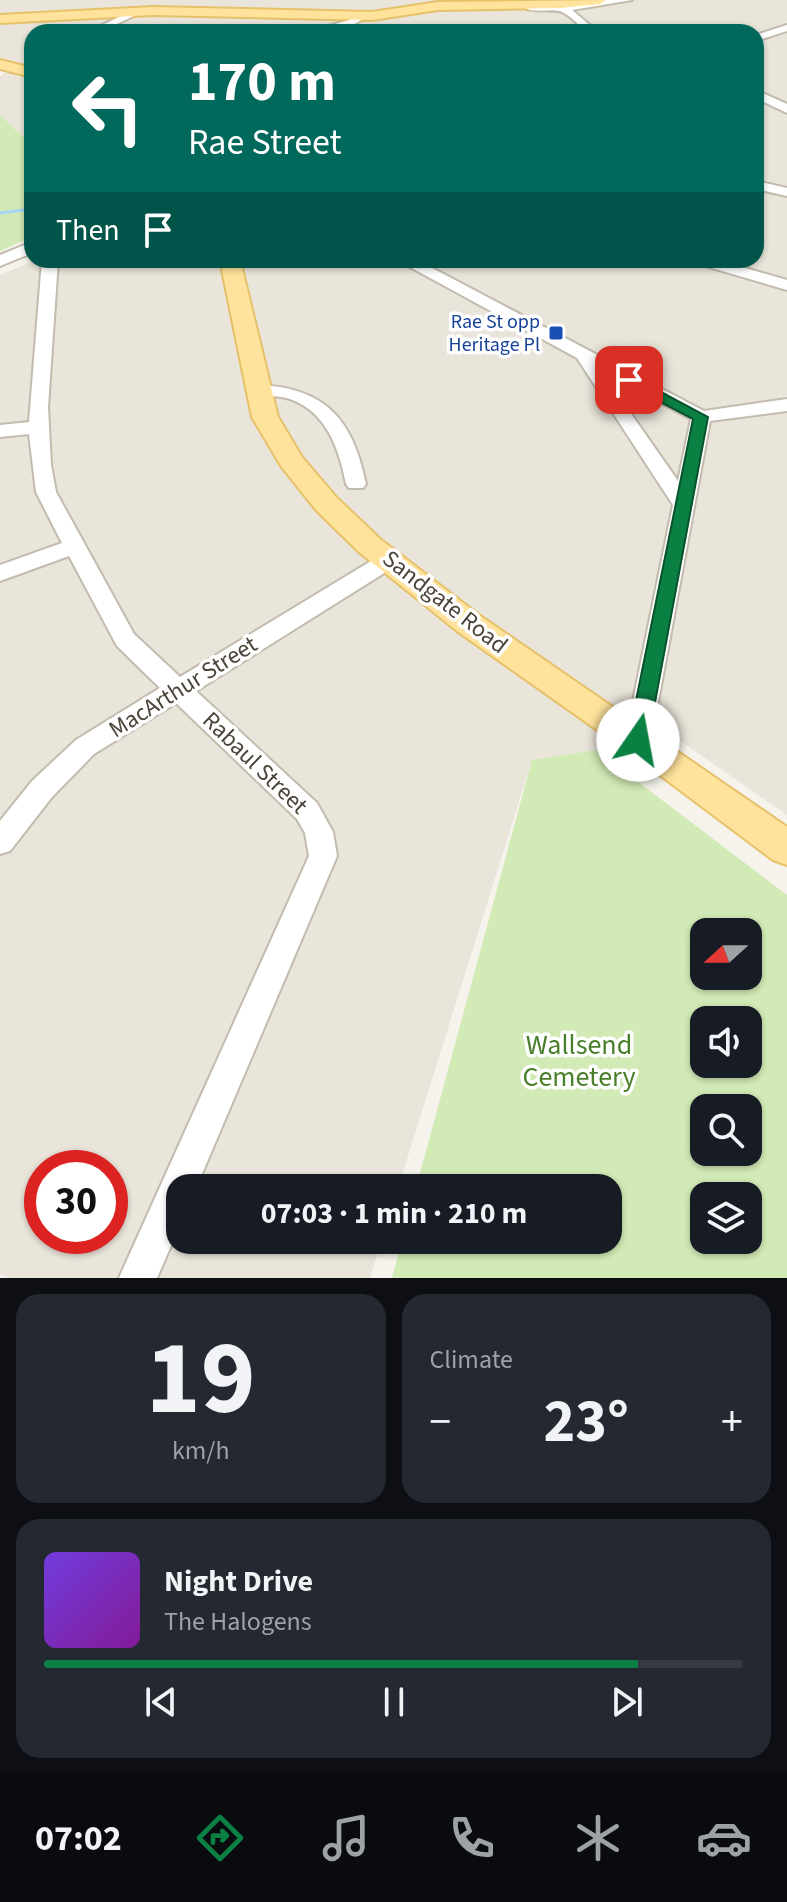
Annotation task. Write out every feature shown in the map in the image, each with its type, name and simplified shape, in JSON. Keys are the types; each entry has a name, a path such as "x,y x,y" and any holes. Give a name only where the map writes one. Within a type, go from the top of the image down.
{"main road":[{"path":"0,19 137,12 361,16 444,6 560,4 600,0"},
{"path":"0,64 24,67"},
{"name":"Sandgate Road","path":"232,268 265,417 274,437 333,511 473,626 787,848"}],"street":[{"path":"413,10 564,8 627,0"},
{"path":"564,8 583,24"},
{"path":"110,24 137,12"},
{"path":"345,24 361,16"},
{"path":"764,35 787,28"},
{"path":"764,97 787,109"},
{"path":"764,187 787,192"},
{"path":"0,261 24,250"},
{"name":"Rabaul Street","path":"50,268 40,427 40,468 46,492 125,640 307,811 319,832 323,856 138,1278"},
{"path":"420,268 701,417 787,405"},
{"path":"728,268 787,285"},
{"path":"582,355 685,506"},
{"path":"259,390 289,392 328,415 348,445 356,484"},
{"path":"638,740 701,417"},
{"path":"0,431 40,427"},
{"path":"0,573 74,547"},
{"name":"MacArthur Street","path":"0,842 42,789 85,747 389,560"}],"shaded area":[{"path":"0,0 787,0 787,815 676,738 532,760 402,1174 166,1174 166,1254 378,1254 370,1278 8,1278 0,1274 0,275 24,265 24,268 764,268 764,24 24,24 24,137 0,115 0,76 6,72 0,71"}],"green space":[{"path":"0,115 24,138 24,240 0,251"},
{"name":"Wallsend Cemetery","path":"596,750 787,895 787,1278 392,1278 398,1254 622,1254 622,1174 420,1174 532,760"}],"waterway":[{"path":"0,213 24,210"}],"place":[{"name":"Rae St opp Heritage Pl","path":"556,333"}],"route":[{"path":"629,380 701,417 638,740"}]}
